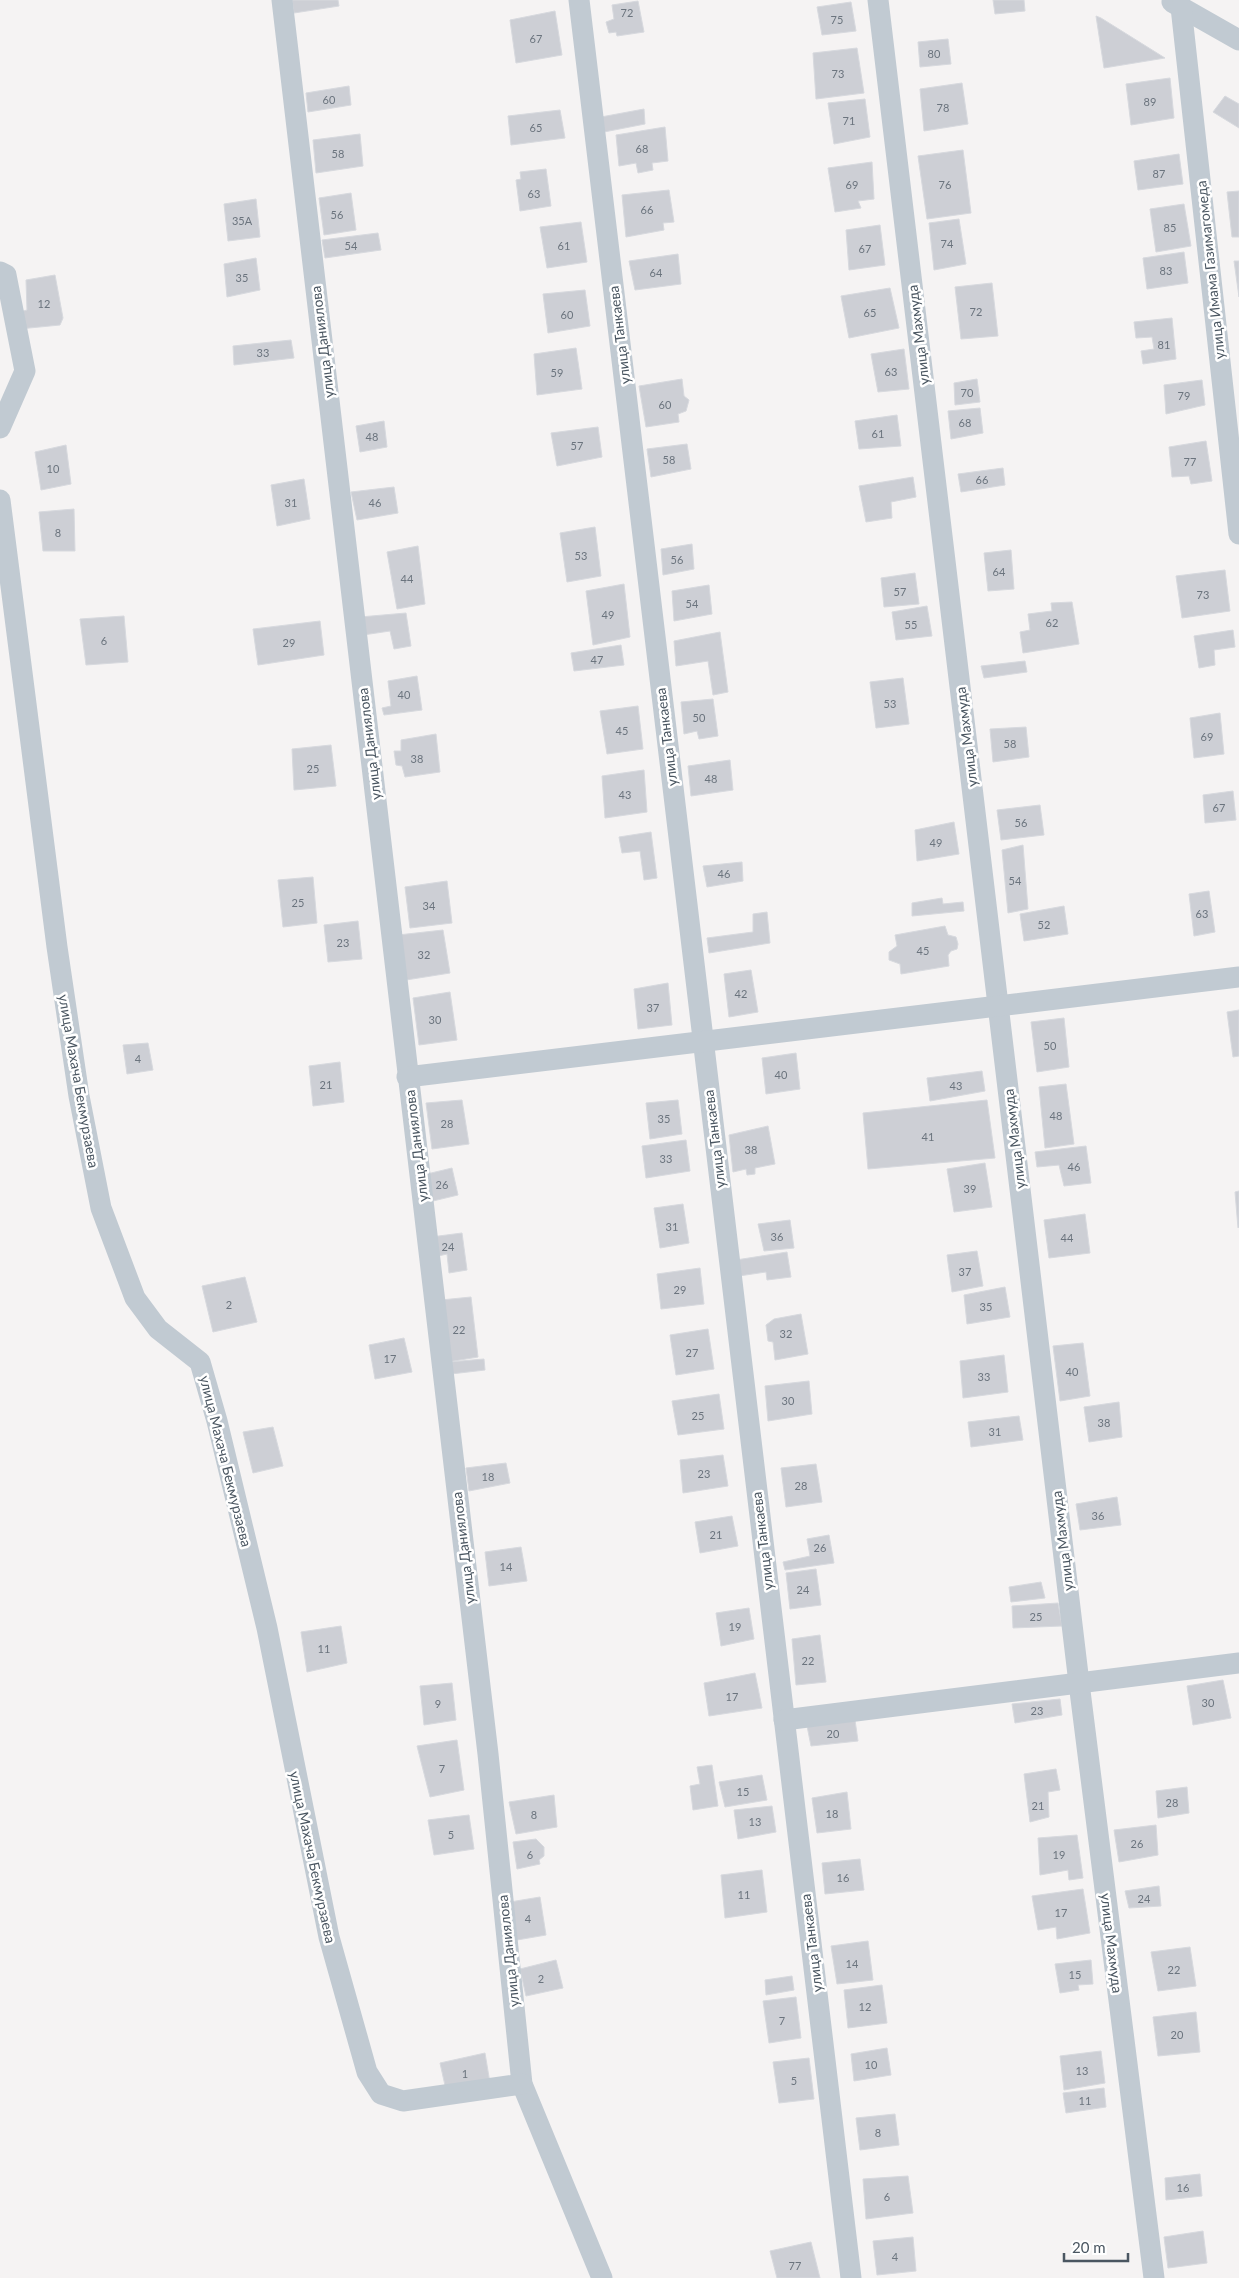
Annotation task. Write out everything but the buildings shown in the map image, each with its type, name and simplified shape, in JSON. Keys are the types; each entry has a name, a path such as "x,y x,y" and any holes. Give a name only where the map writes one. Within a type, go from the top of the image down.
{"street":[{"name":"улица Даниялова","path":"282,0 488,1754 522,2084 602,2278"},
{"name":"улица Танкаева","path":"579,0 851,2278"},
{"name":"улица Махмуда","path":"878,0 1079,1683 1154,2278"},
{"path":"1175,3 1239,40"},
{"name":"улица Имама Газимагомеда","path":"1175,3 1239,534"},
{"path":"0,428 25,371 3,273"},
{"name":"улица Махача Бекмурзаева","path":"0,500 57,947 79,1096 101,1208 135,1298 158,1329 200,1362 217,1422 267,1628 329,1937 367,2072 381,2094 403,2100 522,2084"},
{"path":"408,1077 1239,977"},
{"path":"784,1720 1239,1663"}]}
